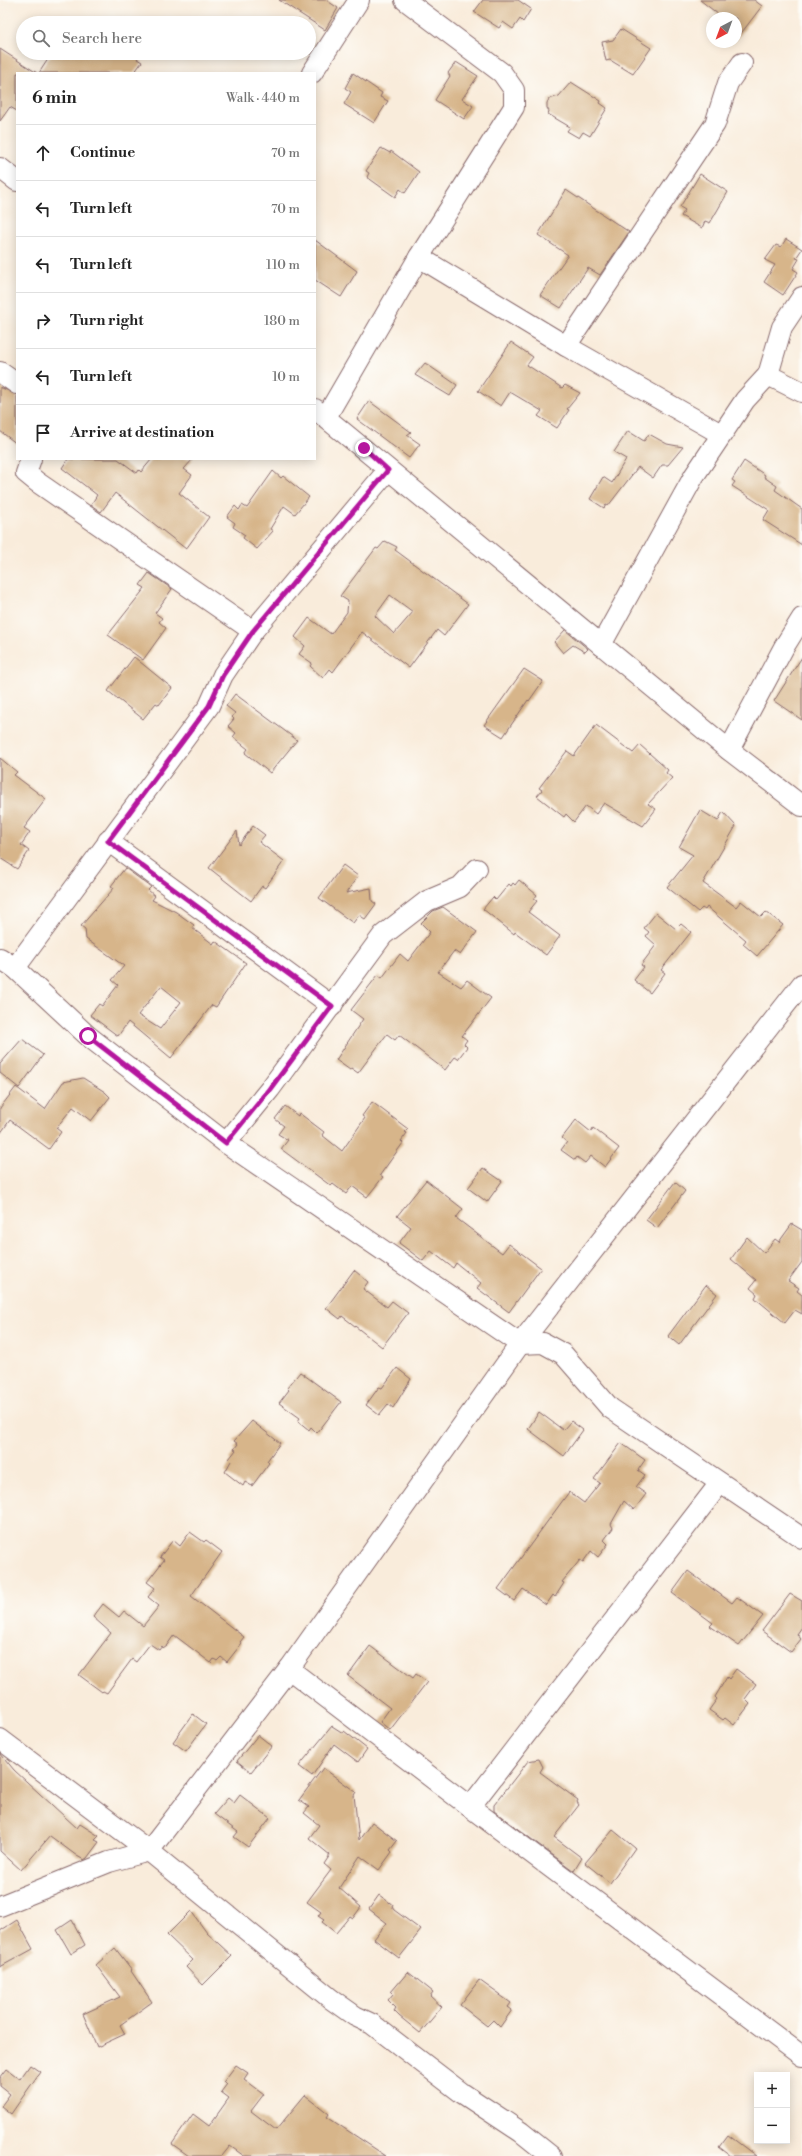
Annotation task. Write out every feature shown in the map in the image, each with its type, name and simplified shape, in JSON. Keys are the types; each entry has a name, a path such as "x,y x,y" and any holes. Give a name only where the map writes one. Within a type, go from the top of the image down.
{"street":[{"path":"313,72 359,0"},
{"path":"405,0 502,74 514,90 514,107 321,413 388,470 729,750 802,806"},
{"path":"566,346 715,124 728,83 742,63"},
{"path":"0,168 16,180"},
{"path":"419,257 566,346 721,434"},
{"path":"601,645 694,476 721,434 746,400 768,375 782,326 802,297"},
{"path":"0,372 16,383"},
{"path":"768,375 802,392"},
{"path":"31,460 26,473 37,482 253,631"},
{"path":"388,470 253,631 223,675 209,706 108,841 7,963 88,1036 226,1143 520,1344 543,1343 562,1354 610,1408 802,1538"},
{"path":"729,750 784,647 802,618"},
{"path":"108,841 332,1006"},
{"path":"226,1143 270,1089 383,935 427,901 460,887 477,869"},
{"path":"0,1906 109,1862 149,1851 289,1669 520,1344 802,984"},
{"path":"470,1807 720,1483"},
{"path":"289,1669 470,1807 802,2055"},
{"path":"0,1739 149,1851 331,2000 355,2016 372,2024 462,2093 521,2132 551,2156"}],"building":[{"path":"279,0 326,0 338,8 325,30 316,24 316,16 304,16"},
{"path":"483,0 518,0 531,9 523,22 520,19 513,29 503,22 499,28 474,12"},
{"path":"700,0 754,0 762,6 742,32 742,12 715,12"},
{"path":"621,29 651,48 633,74 610,60 606,61 602,42 613,40"},
{"path":"0,49 35,72 16,72 16,110 10,107 0,121"},
{"path":"47,60 139,60 142,62 135,72 40,72"},
{"path":"456,62 478,76 462,99 473,106 464,119 435,100 450,76 448,73"},
{"path":"353,73 382,93 380,97 388,101 374,123 344,104 351,92 345,88"},
{"path":"571,82 601,101 600,103 607,108 590,136 583,132 579,138 567,131 570,127 548,114 549,111 547,108 547,103 549,99 559,96"},
{"path":"381,148 390,153 391,151 419,172 405,193 400,189 395,197 367,177 369,173 366,171"},
{"path":"700,174 728,192 710,223 705,221 702,228 681,216 685,210 680,207"},
{"path":"566,190 629,232 600,275 588,268 561,308 540,295 568,255 538,235"},
{"path":"786,239 802,249 796,258 799,259 793,269 798,272 783,295 764,282 775,265 765,260 776,245 781,247"},
{"path":"316,241 357,271 341,297 316,281"},
{"path":"511,342 533,357 527,365 562,388 565,385 580,393 567,409 569,410 557,428 538,416 542,411 510,392 501,406 478,391"},
{"path":"425,363 457,385 450,396 415,375"},
{"path":"0,387 16,395 16,443 0,431"},
{"path":"369,401 411,432 407,435 420,444 409,458 357,419"},
{"path":"628,431 644,441 649,434 667,444 683,447 668,465 662,465 653,478 638,467 608,506 606,505 604,508 590,499 603,477 612,483 626,459 614,452"},
{"path":"67,460 119,460 137,473 139,470 141,472 151,460 192,460 184,469 192,475 179,493 209,517 186,549 115,493 101,512 91,505 97,495 62,468"},
{"path":"744,461 765,475 764,477 777,486 775,490 802,509 802,545 763,520 769,510 732,486 735,482 732,480"},
{"path":"273,471 281,478 283,476 309,497 295,514 284,506 270,529 273,531 257,549 243,538 245,535 233,527 235,523 227,517 235,506 239,510 242,505 247,508"},
{"path":"385,541 397,547 395,550 468,604 444,636 437,630 409,668 362,632 333,672 330,669 323,678 310,666 312,663 299,654 305,646 295,637 309,618 331,634 347,612 348,601 340,596 376,548 378,549","holes":["390,595 413,612 394,634 375,616"]},
{"path":"149,573 172,589 155,613 162,618 159,622 166,628 143,660 108,635 145,588 140,585"},
{"path":"565,630 588,649 585,652 573,645 563,653 554,642"},
{"path":"134,657 172,688 159,705 156,703 143,719 108,691"},
{"path":"802,657 802,720 774,701"},
{"path":"524,669 543,681 503,737 484,725"},
{"path":"235,694 297,740 270,773 245,753 248,749 233,737 236,733 228,726 234,719 232,717 235,713 226,706"},
{"path":"596,725 633,753 640,745 668,770 666,773 672,778 648,804 656,809 643,826 604,803 596,814 586,806 574,822 566,814 564,817 537,796 542,790 539,788 567,751 574,756"},
{"path":"0,758 17,772 14,775 46,799 24,828 30,832 21,845 29,851 17,869 0,858"},
{"path":"700,810 718,821 723,812 736,826 703,883 736,907 741,901 761,917 766,912 783,925 757,956 743,944 746,940 707,907 705,910 702,908 698,912 667,887 693,855 679,847"},
{"path":"253,826 265,835 259,842 284,861 265,888 262,886 251,901 209,868 237,831 239,845"},
{"path":"343,865 358,876 346,893 371,888 372,901 376,904 365,919 359,915 353,923 319,898"},
{"path":"125,868 151,887 148,890 155,896 152,900 176,912 194,925 192,928 213,944 215,941 246,963 216,1007 212,1005 171,1058 128,1022 118,1036 90,1015 99,1004 102,1006 118,985 112,980 124,966 86,939 85,929 81,926 114,888 111,886","holes":["161,986 181,1002 160,1029 138,1015"]},
{"path":"519,880 537,895 534,899 537,901 528,912 560,936 546,955 515,932 514,934 483,909 493,897 496,900 509,884 511,886 513,883 515,885"},
{"path":"443,907 477,932 460,955 454,951 438,972 461,987 467,980 491,998 462,1036 467,1040 464,1044 467,1047 458,1059 455,1057 445,1070 399,1035 395,1040 387,1034 358,1073 351,1068 350,1070 336,1060 363,1019 351,1010 378,975 382,978 400,954 408,961 430,932 421,923 433,911"},
{"path":"656,913 676,929 681,924 691,932 661,970 665,973 650,993 634,980 644,967 641,965 656,945 646,936 649,932 644,928"},
{"path":"22,1039 43,1055 19,1088 0,1073 0,1064"},
{"path":"83,1078 105,1092 110,1097 91,1121 73,1107 56,1128 61,1132 49,1149 10,1120 0,1134 0,1108 16,1087 45,1109 63,1082"},
{"path":"372,1102 408,1129 401,1141 403,1143 380,1175 383,1177 367,1197 352,1186 346,1194 333,1184 331,1186 281,1149 288,1140 278,1134 284,1126 275,1119 285,1106 298,1116 299,1113 324,1132 322,1135 342,1151 365,1118 362,1116"},
{"path":"576,1120 591,1132 593,1128 619,1148 605,1167 591,1156 585,1163 577,1157 575,1160 561,1150 567,1142 562,1138"},
{"path":"483,1168 502,1181 487,1202 468,1188"},
{"path":"426,1180 463,1209 456,1218 502,1253 509,1244 541,1268 509,1312 477,1288 481,1283 456,1263 453,1268 431,1251 423,1261 399,1243 411,1227 397,1216"},
{"path":"675,1182 685,1191 657,1228 646,1220"},
{"path":"792,1224 802,1230 802,1262 788,1281 799,1288 797,1291 802,1295 802,1314 795,1310 785,1323 755,1298 757,1294 750,1288 756,1280 731,1259 747,1237 764,1253 775,1239 779,1242"},
{"path":"354,1270 368,1282 363,1289 387,1307 392,1301 408,1313 382,1347 342,1316 340,1319 326,1308"},
{"path":"706,1285 717,1294 679,1345 668,1336"},
{"path":"397,1368 411,1379 393,1408 388,1404 379,1415 366,1405 379,1387 382,1388"},
{"path":"300,1372 341,1402 317,1433 311,1427 309,1430 298,1421 300,1418 279,1403 289,1390 287,1388"},
{"path":"539,1412 563,1430 571,1421 583,1430 564,1456 528,1429"},
{"path":"252,1421 280,1443 267,1461 269,1463 252,1486 245,1482 243,1486 225,1472 231,1461 229,1459 236,1450 234,1449 238,1444 234,1441"},
{"path":"621,1443 645,1460 638,1470 645,1475 636,1487 646,1494 634,1510 624,1501 611,1524 613,1528 604,1540 608,1544 598,1557 591,1551 583,1562 580,1560 562,1582 564,1583 555,1597 553,1595 546,1605 523,1589 514,1601 498,1589 569,1492 584,1503 600,1483 594,1479"},
{"path":"190,1532 204,1542 206,1540 222,1552 191,1596 244,1637 240,1642 242,1643 227,1662 221,1657 217,1661 214,1659 211,1663 174,1635 167,1645 163,1648 162,1646 159,1650 150,1644 136,1662 132,1659 107,1693 102,1692 79,1675 111,1633 93,1617 103,1604 119,1617 124,1611 143,1626 159,1606 148,1597 155,1588 147,1582 164,1560 160,1557 173,1540 180,1546"},
{"path":"688,1571 732,1603 737,1597 763,1616 739,1646 710,1626 713,1623 672,1593"},
{"path":"790,1594 802,1601 802,1627 797,1634 801,1639 791,1652 762,1631"},
{"path":"370,1646 413,1678 416,1674 427,1682 390,1730 380,1722 390,1708 348,1676"},
{"path":"736,1669 756,1684 745,1699 750,1704 734,1725 725,1718 723,1720 709,1710 717,1699 715,1697 727,1677 729,1679"},
{"path":"193,1714 206,1724 186,1751 173,1742"},
{"path":"332,1726 343,1733 344,1731 367,1749 358,1762 334,1744 312,1776 299,1766"},
{"path":"258,1735 272,1746 251,1772 237,1761"},
{"path":"0,1753 14,1770 77,1828 80,1824 99,1836 95,1840 99,1842 87,1858 84,1860 77,1856 50,1836 21,1870 0,1851"},
{"path":"539,1759 543,1767 540,1772 578,1800 577,1802 579,1805 554,1837 582,1858 574,1871 494,1811 494,1805 528,1761"},
{"path":"323,1768 356,1792 354,1795 359,1840 372,1822 397,1841 390,1850 392,1852 379,1870 360,1856 339,1888 361,1907 353,1918 350,1916 336,1933 322,1922 324,1920 318,1916 321,1912 307,1902 331,1870 324,1864 330,1855 309,1838 319,1825 304,1813 309,1807 299,1800"},
{"path":"240,1795 270,1818 248,1847 234,1837 238,1832 214,1814 228,1798 234,1803"},
{"path":"613,1830 635,1848 610,1883 585,1863"},
{"path":"379,1895 393,1905 392,1907 394,1910 421,1930 399,1958 374,1939 387,1923 369,1909"},
{"path":"191,1911 207,1933 232,1956 203,1985 186,1967 193,1960 167,1935"},
{"path":"17,1920 33,1949 0,1967 0,1931"},
{"path":"72,1920 85,1945 71,1954 57,1930"},
{"path":"115,1948 132,1970 131,1971 152,2002 120,2025 125,2034 97,2047 83,2014 120,1997 96,1965"},
{"path":"408,1972 433,1992 430,1996 442,2007 420,2033 394,2011 396,2008 388,2000 393,1994 391,1992"},
{"path":"479,1980 511,2003 508,2007 512,2010 500,2027 493,2020 487,2026 460,2005"},
{"path":"30,2065 40,2072 11,2114 1,2106 10,2094 0,2086 0,2078 7,2069 20,2079"},
{"path":"236,2065 248,2073 244,2079 264,2094 251,2111 276,2130 305,2095 329,2114 327,2117 386,2156 244,2156 230,2146 222,2156 189,2156 172,2144 193,2114 209,2126 229,2098 221,2092 227,2084 224,2081"},
{"path":"728,2135 756,2156 731,2156 719,2147"}],"route":[{"path":"88,1036 226,1143 270,1089 332,1006 108,841 209,706 223,675 253,631 388,470 364,448"}]}
